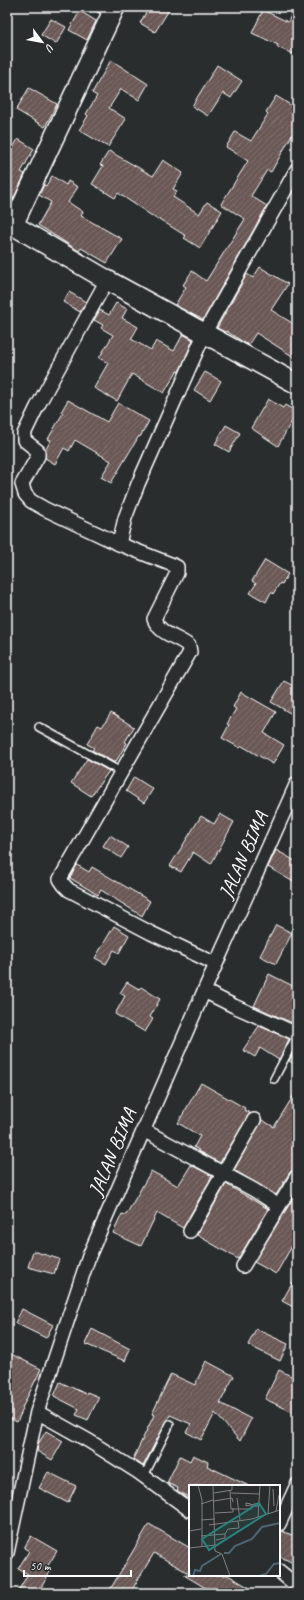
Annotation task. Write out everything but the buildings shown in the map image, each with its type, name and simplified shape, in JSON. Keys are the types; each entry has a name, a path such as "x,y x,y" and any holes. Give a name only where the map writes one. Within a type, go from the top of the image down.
{"street":[{"path":"108,10 10,221 107,280 205,332 297,384"},
{"path":"119,544 125,518 138,484 205,332 297,169"},
{"path":"107,280 24,434 24,440 38,451 38,456 22,484 22,489 31,501 119,544 177,567 177,573 154,618 162,631 185,643 189,646 190,652 62,876 61,881 69,890 150,933 216,964"},
{"name":"JALAN BIMA","path":"7,1553 37,1412 89,1256 204,991 297,783"},
{"path":"204,991 297,1035"},
{"path":"190,1231 254,1120"},
{"path":"143,1130 279,1206"},
{"path":"243,1266 297,1176"},
{"path":"37,1412 90,1441 144,1476 189,1509"},
{"path":"280,1522 297,1485"},
{"path":"280,1572 297,1586"}],"lane":[{"path":"39,727 121,772"},
{"path":"274,1079 297,1035"},
{"path":"144,1476 170,1424"}]}
